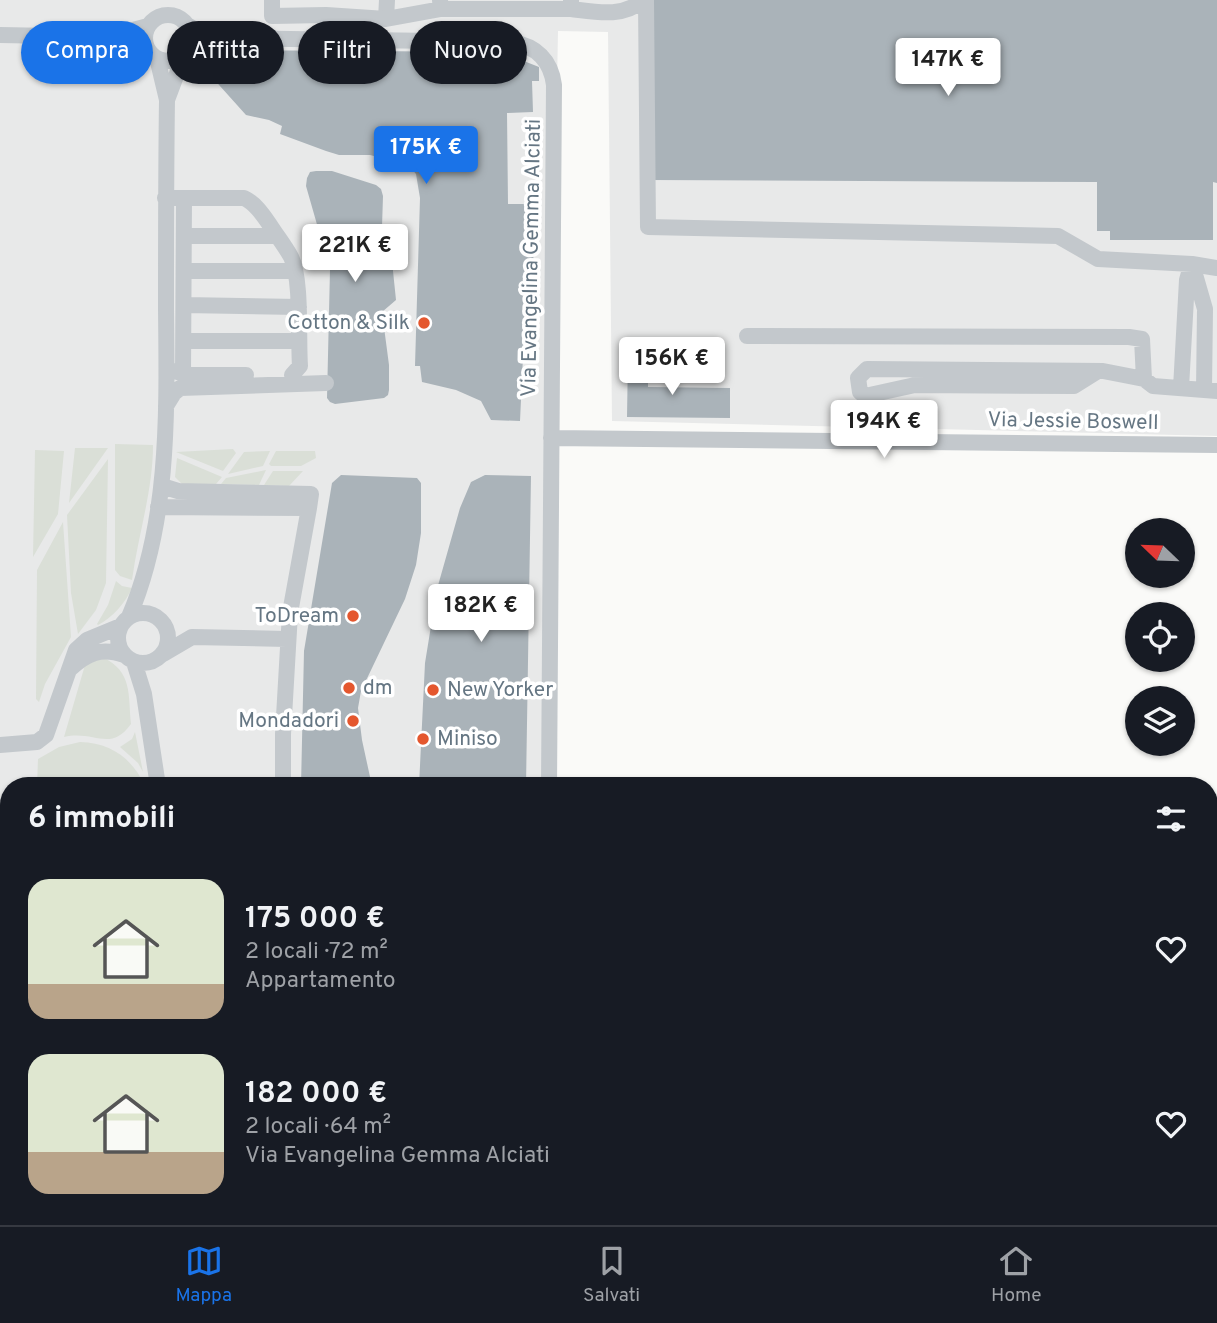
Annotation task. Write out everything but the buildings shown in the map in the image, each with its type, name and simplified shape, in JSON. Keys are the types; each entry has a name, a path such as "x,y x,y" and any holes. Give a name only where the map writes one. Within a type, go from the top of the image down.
{"street":[{"path":"272,0 272,16 326,15 386,19 441,5 571,4 607,13 641,3 646,25 648,227 1058,236 1098,259 1192,264 1217,268"},
{"path":"386,19 387,0"},
{"path":"152,21 164,16 177,17 182,21"},
{"path":"0,36 21,36"},
{"name":"Via Evangelina Gemma Alciati","path":"284,39 512,42 536,49 552,72 549,777"},
{"path":"153,55 167,59"},
{"path":"153,55 167,100 166,366 162,486 145,577 118,636 118,644 129,659 144,694 157,777"},
{"path":"167,100 173,84"},
{"path":"165,198 248,200 265,217 292,259 299,307 300,366 292,375"},
{"path":"183,373 184,199"},
{"path":"184,236 277,236"},
{"path":"1192,264 1205,309 1198,389"},
{"path":"1192,264 1187,280 1198,389"},
{"path":"184,271 294,271"},
{"path":"184,306 299,307"},
{"path":"747,336 1129,337 1142,339 1144,379"},
{"path":"184,341 298,341"},
{"path":"165,408 180,388 326,379 292,375 183,373 166,366"},
{"path":"1098,371 1074,386 915,385 865,396 860,392 858,378 867,369 1098,371 1144,379 1153,386 1198,389"},
{"name":"Via Jessie Boswell","path":"551,438 1217,445"},
{"path":"162,486 178,491 311,494 289,614 283,777"},
{"path":"158,507 309,508"},
{"path":"144,694 168,639 145,577"},
{"path":"0,745 37,742 46,735 72,656 80,645 141,613 179,627 192,637"},
{"path":"68,671 90,653 98,650 142,664 160,657 192,637 288,639"}],"shaded area":[{"path":"0,0 1217,0 1217,436 612,421 608,32 558,31 551,408 549,777 0,777"},
{"path":"115,444 153,445 148,496 132,580 120,576 115,570"},
{"path":"75,448 108,448 69,503"},
{"path":"233,449 236,453 223,471 176,452"},
{"path":"35,450 64,451 58,514 33,557"},
{"path":"270,451 263,466 228,474 244,452"},
{"path":"276,451 315,451 316,458 301,466 271,466 269,464"},
{"path":"177,458 222,477 216,484 182,484 175,477"},
{"path":"108,459 106,583 96,610 78,634 71,593 67,515"},
{"path":"266,470 259,485 221,484 226,478"},
{"path":"273,471 303,471 289,486 264,485"},
{"path":"63,522 71,637 45,684 39,702 36,699 37,570"},
{"path":"116,581 122,586 132,588 118,609 98,625 108,605"},
{"path":"102,657 119,669 124,677 129,694 131,724 123,733 109,739 64,737 85,665"},
{"path":"135,732 143,772 138,763 120,747 132,739"},
{"path":"80,742 101,745 127,760 140,777 37,777 38,759 59,747"}],"place":[{"name":"Cotton & Silk","path":"424,323"},
{"name":"ToDream","path":"353,616"},
{"name":"dm","path":"349,688"},
{"name":"New Yorker","path":"433,690"},
{"name":"Mondadori","path":"353,721"},
{"name":"Miniso","path":"423,739"}]}
